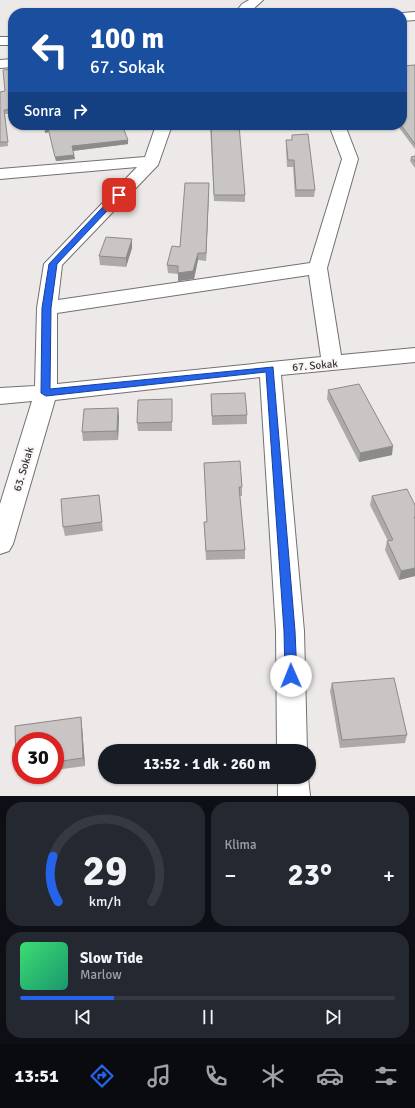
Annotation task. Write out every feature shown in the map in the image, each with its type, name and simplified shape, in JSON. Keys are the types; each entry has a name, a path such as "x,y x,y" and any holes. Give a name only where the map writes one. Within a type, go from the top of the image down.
{"street":[{"path":"246,8 257,0"},
{"path":"0,174 152,161 162,130"},
{"path":"332,363 318,268 350,159 339,130"},
{"name":"63. Sokak","path":"0,544 46,393 47,308 53,264 152,161"},
{"path":"47,308 318,268"},
{"name":"67. Sokak","path":"0,396 46,393 415,355"},
{"path":"270,369 290,631 292,744"},
{"path":"293,784 294,796"}],"building":[{"path":"415,65 415,144 405,130 407,130 407,66"},
{"path":"3,70 8,70 8,110 4,110 8,142 0,142 0,92 5,91"},
{"path":"48,130 124,130 128,140 72,146 74,155 55,157"},
{"path":"211,130 239,130 245,195 214,195"},
{"path":"308,134 315,190 296,190 294,160 288,160 286,140 292,140 292,135"},
{"path":"415,156 415,162 411,157"},
{"path":"185,183 209,183 206,253 198,253 193,271 178,273 178,266 167,265 172,246 180,247"},
{"path":"106,237 132,239 126,258 99,256"},
{"path":"359,384 393,446 360,453 328,390"},
{"path":"245,393 247,415 212,416 211,394"},
{"path":"172,399 172,422 137,423 138,400"},
{"path":"118,408 117,431 82,432 84,409"},
{"path":"240,461 242,487 239,487 245,550 206,551 204,522 207,522 204,463"},
{"path":"407,489 415,505 415,568 401,571 387,541 393,540 372,496"},
{"path":"99,495 102,522 63,527 61,499"},
{"path":"394,678 407,735 342,740 332,683"},
{"path":"81,717 83,758 64,761 64,732 15,732 15,726"}],"route":[{"path":"119,195 53,264 47,308 46,393 270,369 290,631 291,676"}]}
